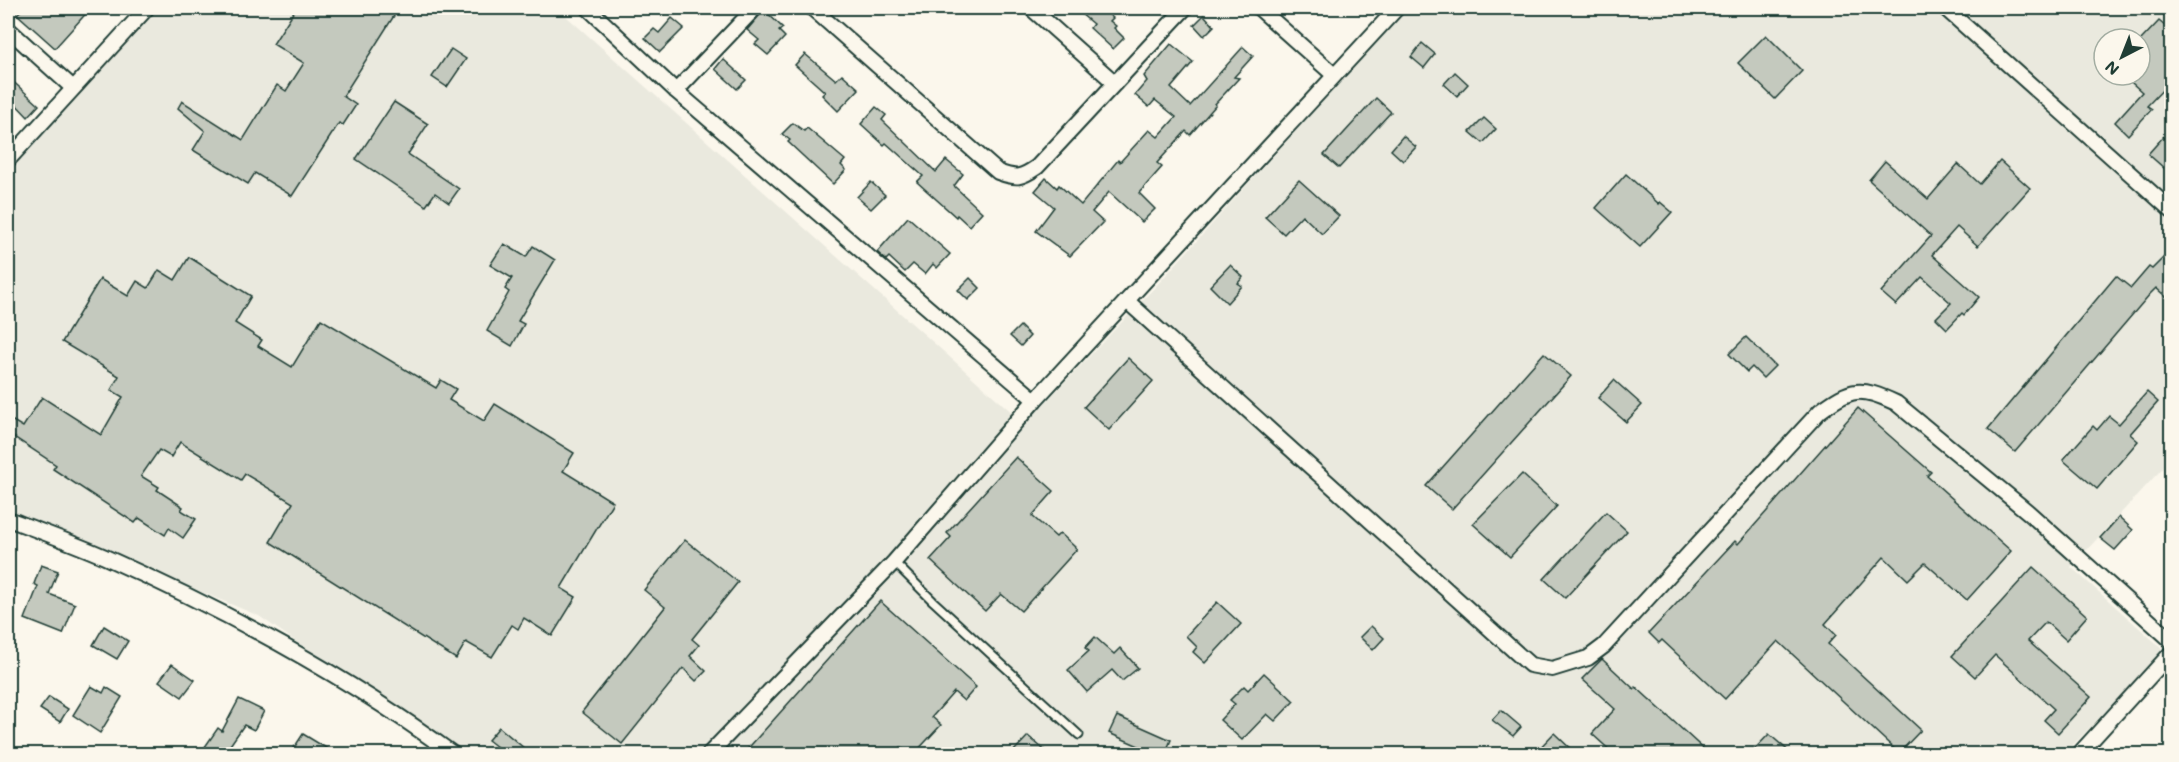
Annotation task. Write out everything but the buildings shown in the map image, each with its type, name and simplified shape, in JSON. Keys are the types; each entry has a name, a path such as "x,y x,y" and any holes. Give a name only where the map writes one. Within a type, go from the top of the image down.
{"street":[{"path":"8,160 147,8"},
{"path":"588,8 676,91 1035,400"},
{"path":"676,91 755,8"},
{"path":"812,8 998,172 1012,177 1023,177 1037,167 1185,8"},
{"path":"1031,8 1115,82"},
{"path":"1258,8 1334,75"},
{"path":"709,754 894,562 1035,400 1397,8"},
{"path":"1945,8 2172,211"},
{"path":"8,28 73,88"},
{"path":"1127,301 1530,665 1552,669 1588,658 1604,646 1820,411 1837,399 1857,390 1877,394 1896,403 2028,512 2172,640"},
{"path":"8,519 103,556 217,610 363,691 453,754"},
{"path":"2079,754 2172,652"}],"lane":[{"path":"894,562 933,601 1079,735"}],"shaded area":[{"path":"152,8 557,8 1025,424 1156,286 1407,8 2171,8 2171,459 2071,567 2165,651 2064,754 459,754 259,616 8,511 8,167"}]}
